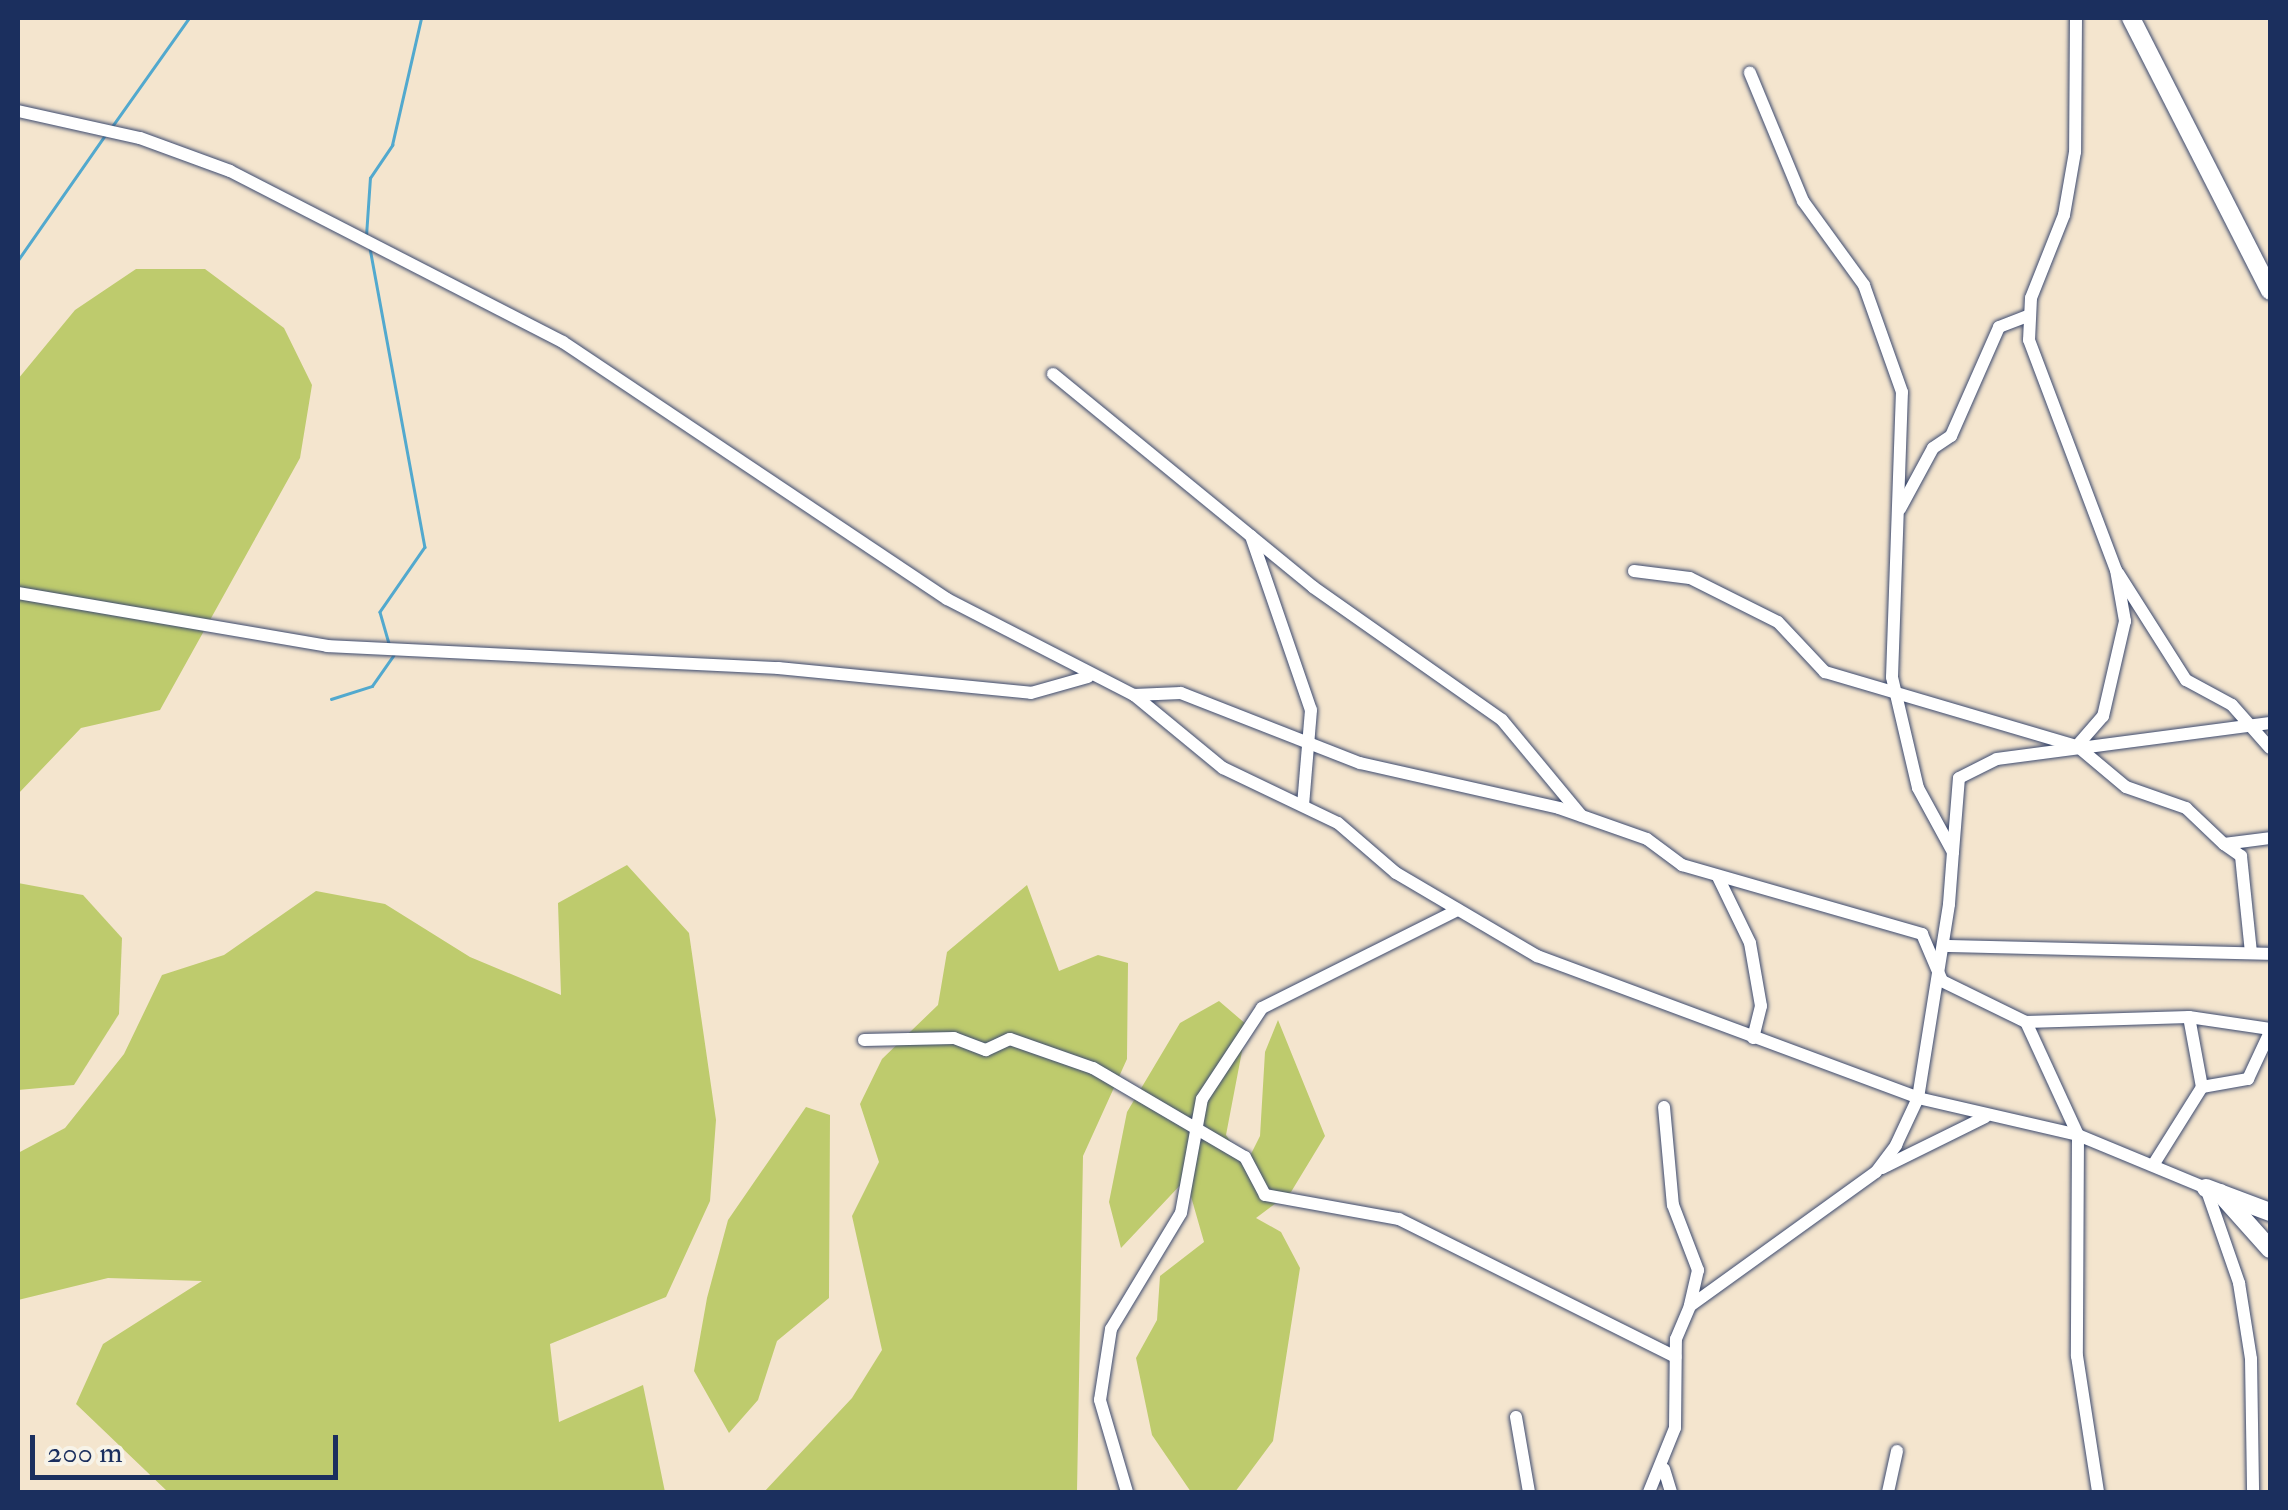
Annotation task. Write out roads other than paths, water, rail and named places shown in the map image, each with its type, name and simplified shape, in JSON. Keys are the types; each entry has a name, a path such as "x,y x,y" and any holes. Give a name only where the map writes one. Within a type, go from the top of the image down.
{"street":[{"path":"2076,18 2075,152 2030,316 2041,390 2116,570 2186,680 2251,725 2270,748"},
{"path":"2131,18 2270,292"},
{"path":"1750,72 1803,201 1864,285 1902,392 1891,647 1918,788 1953,852"},
{"path":"18,111 140,138 328,217 562,342 946,599 1088,677 1134,695 1222,768 1303,805 1458,910 1537,956 1918,1098 2078,1135 2155,1162 2213,1191 2270,1212"},
{"path":"1899,511 1934,448 1951,436 1999,327 2030,316"},
{"path":"1053,374 1252,536 1502,720 1583,817"},
{"path":"1252,536 1261,585 1304,678 1314,742 1303,805"},
{"path":"2077,746 2102,716 2121,665 2116,570"},
{"path":"1634,571 1690,578 1778,622 1825,672 1899,697 1942,700 2077,746 2126,787 2186,808 2241,856 2252,952"},
{"path":"18,593 326,646 778,668 1030,693 1088,677"},
{"path":"1134,695 1181,692 1425,783 1583,817 1718,877 1922,934 1942,981 2026,1022 2190,1017 2270,1031 2248,1079 2202,1087"},
{"path":"1876,1172 1918,1098 1942,981 1959,778 1997,759 2077,746 2181,742 2270,723"},
{"path":"2224,844 2270,838"},
{"path":"1718,877 1754,961 1762,1006 1753,1038"},
{"path":"1127,1492 1100,1400 1111,1329 1181,1213 1194,1120 1262,1008 1458,910"},
{"path":"1945,946 2270,954"},
{"path":"2155,1162 2202,1087 2190,1017"},
{"path":"2026,1022 2078,1135 2077,1356 2098,1492"},
{"path":"864,1040 954,1038 986,1050 1010,1038 1194,1120 1245,1157 1265,1195 1400,1219 1676,1357"},
{"path":"1649,1492 1664,1469 1679,1401 1676,1357 1698,1270 1673,1204 1664,1107"},
{"path":"1690,1306 1876,1172 1987,1116"},
{"path":"2213,1191 2270,1248"},
{"path":"2213,1191 2239,1284 2251,1359 2253,1492"},
{"path":"1516,1416 1529,1492"},
{"path":"1888,1492 1897,1451"},
{"path":"1664,1469 1671,1492"}],"waterway":[{"path":"111,128 189,18"},
{"path":"366,236 370,178 392,145 421,18"},
{"path":"18,260 106,134"},
{"path":"370,248 425,547 380,612 389,644"},
{"path":"331,699 372,686 393,656"}]}
